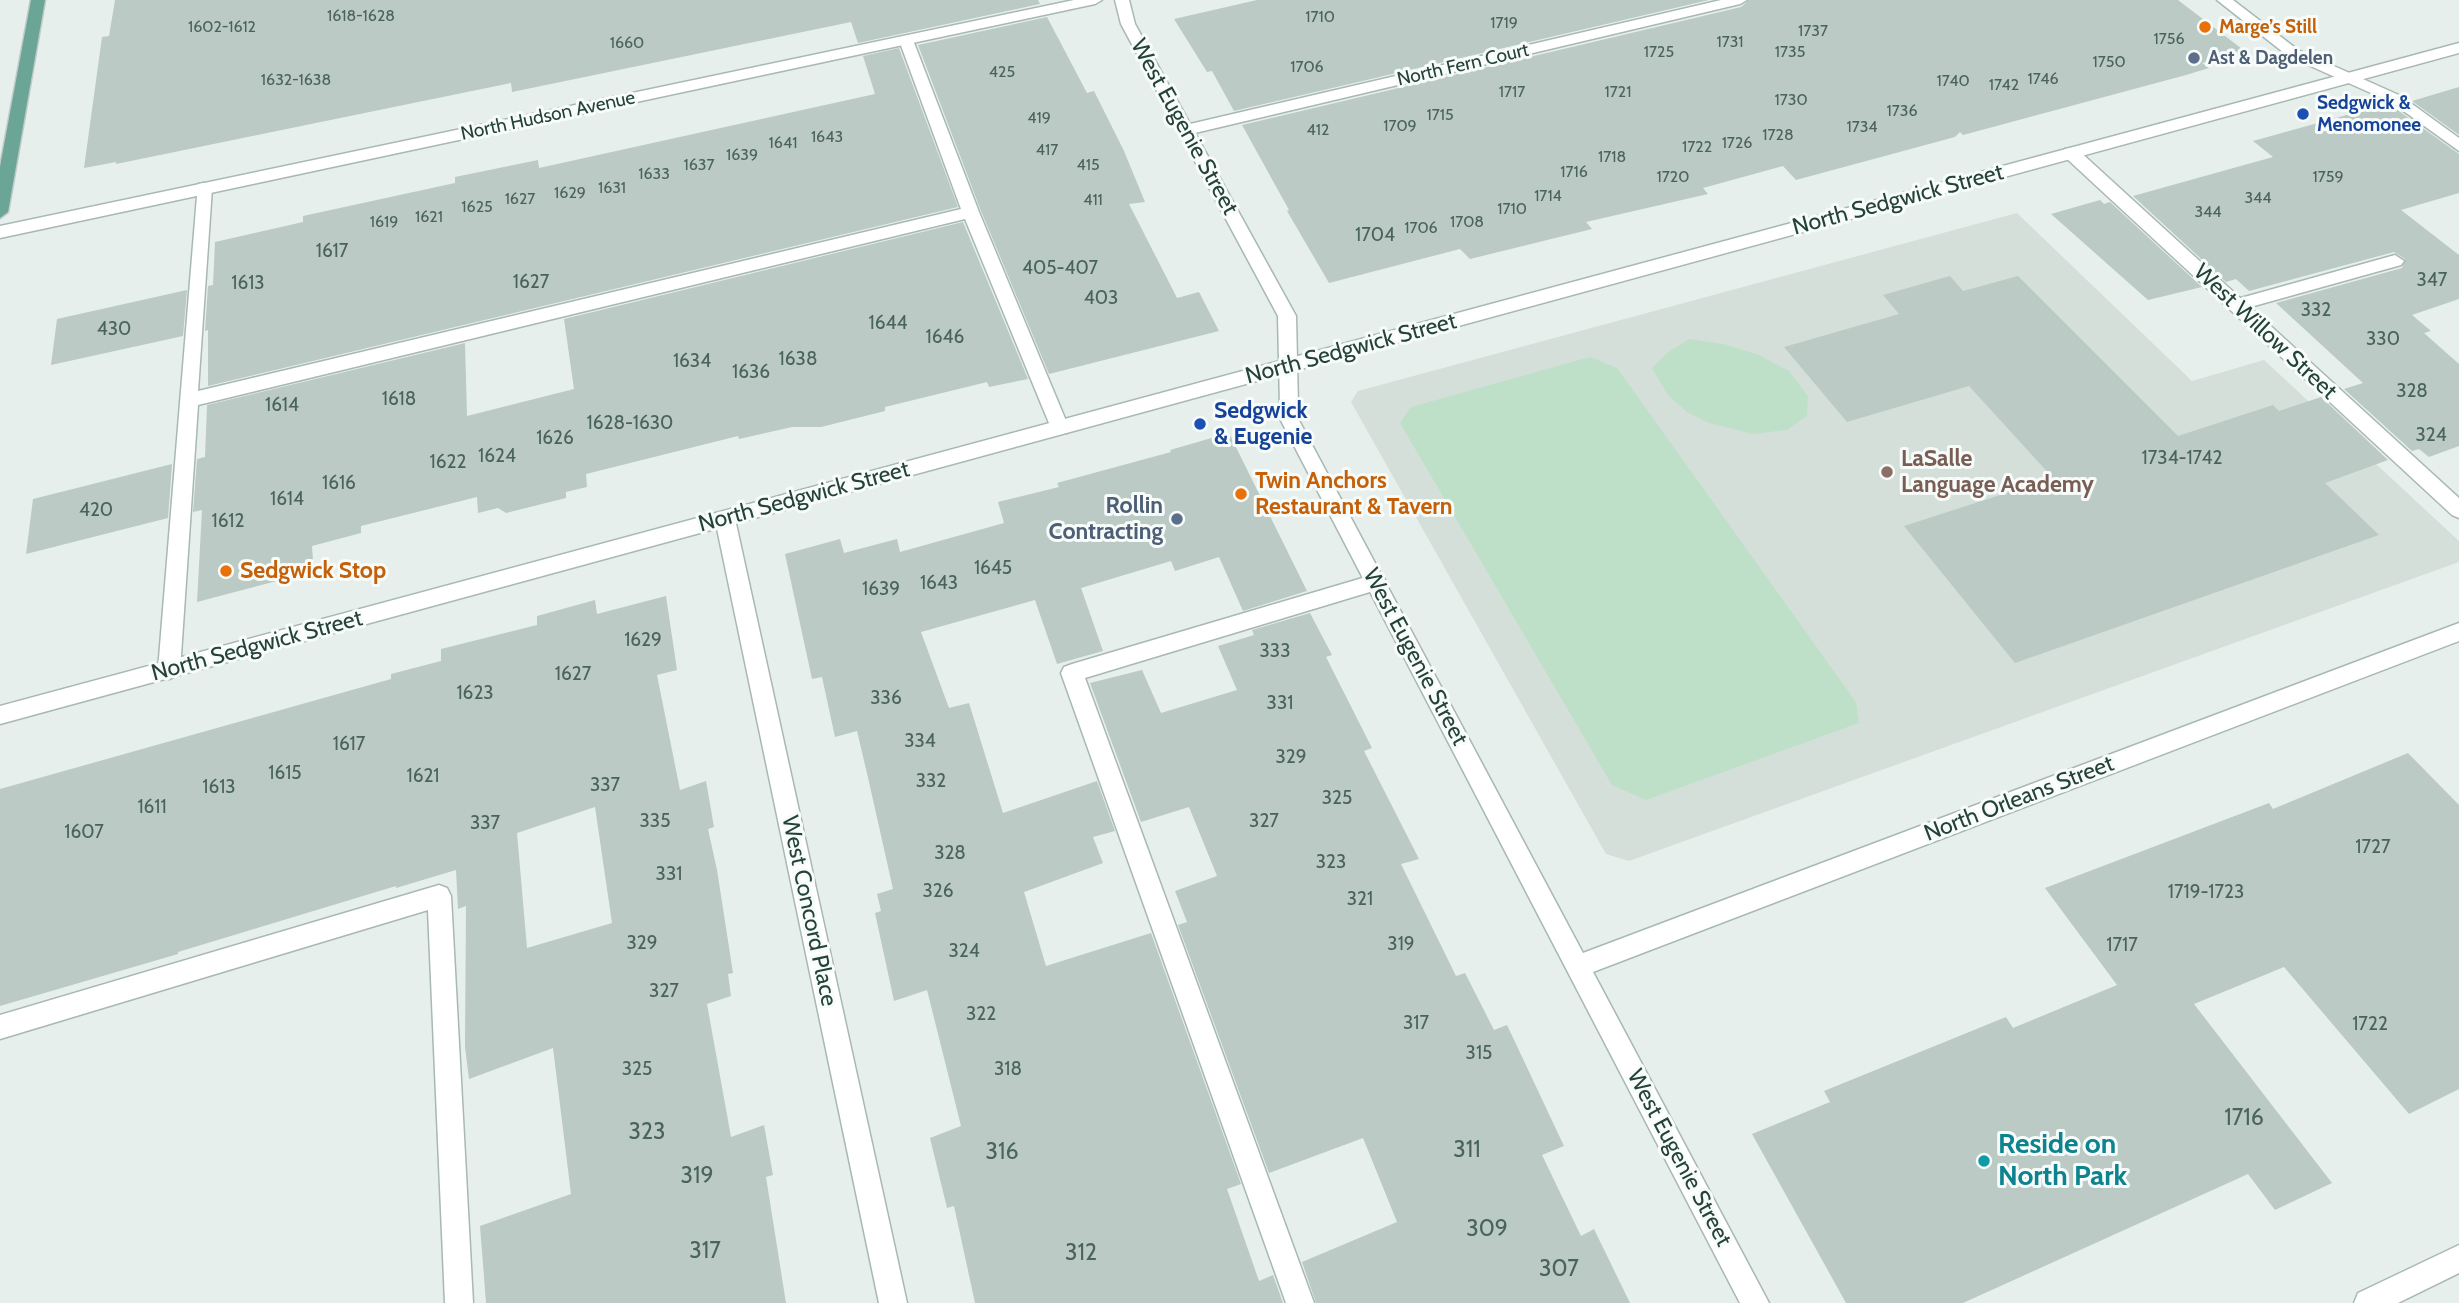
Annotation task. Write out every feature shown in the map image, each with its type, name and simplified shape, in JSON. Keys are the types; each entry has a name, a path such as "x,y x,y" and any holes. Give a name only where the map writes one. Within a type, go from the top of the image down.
{"main road":[{"path":"0,212 38,0"}],"street":[{"name":"North Hudson Avenue","path":"0,232 1096,0"},
{"name":"West Eugenie Street","path":"1122,0 1128,24 1287,316 1289,407 1286,413 1755,1303"},
{"name":"North Fern Court","path":"1187,130 1740,0"},
{"path":"2224,0 2293,53 2396,99 2459,146"},
{"path":"906,40 971,212 1060,428"},
{"name":"North Sedgwick Street","path":"0,715 2459,48"},
{"name":"West Willow Street","path":"2071,153 2459,510"},
{"path":"169,670 204,188"},
{"path":"188,400 971,212"},
{"path":"2236,305 2395,261"},
{"name":"West Concord Place","path":"725,519 894,1303"},
{"path":"1300,1303 1072,673 1376,582"},
{"name":"North Orleans Street","path":"1578,966 2459,632"},
{"path":"0,1027 439,896 459,1303"},
{"path":"2368,1303 2459,1259"}],"shaded area":[{"name":"LaSalle Language Academy","path":"2017,213 2192,381 2264,360 2459,541 2459,562 1629,861 1606,854 1351,402 1358,391"}],"green space":[{"path":"1689,339 1724,344 1759,355 1789,371 1808,396 1807,416 1787,430 1753,434 1709,423 1687,412 1668,395 1652,368 1667,353"},
{"path":"1590,357 1617,368 1856,702 1859,723 1646,800 1612,785 1400,423 1411,407"}],"building":[{"path":"115,0 1038,0 1040,4 858,43 851,22 512,92 511,83 116,164 84,168 102,37 109,36"},
{"path":"1257,0 1709,0 1234,111 1212,71 1207,72 1174,19"},
{"path":"1749,0 2178,0 2246,52 2202,63 2209,68 2186,75 1963,135 1960,132 1955,137 1796,180 1783,166 1703,188 1708,194 1586,222 1592,229 1470,259 1460,249 1329,283 1242,125 1741,7"},
{"path":"1047,17 1087,93 1094,91 1124,151 1145,202 1129,204 1177,298 1199,292 1219,331 1049,374 981,211 918,45"},
{"path":"899,48 958,207 208,386 208,330 205,331 208,286 213,285 215,242 303,222 303,216 455,183 455,177 538,160 539,168 875,94 863,56"},
{"path":"2459,87 2459,135 2412,101"},
{"path":"2379,106 2383,109 2392,106 2459,154 2459,193 2401,210 2459,255 2459,299 2412,315 2431,331 2424,333 2459,364 2459,446 2429,457 2419,449 2412,451 2344,389 2363,383 2276,303 2402,268 2405,259 2394,252 2249,291 2236,279 2226,282 2133,196 2273,157 2253,141"},
{"path":"2100,200 2104,204 2110,202 2202,287 2148,300 2051,214"},
{"path":"963,222 1028,379 989,387 987,382 885,407 885,411 821,427 792,427 739,439 738,436 586,474 587,487 566,492 566,498 506,513 498,508 478,513 477,497 361,526 361,533 312,546 313,561 309,561 307,573 197,602 202,510 193,512 197,459 205,457 207,405 465,343 467,416 574,389 564,319"},
{"path":"1950,276 1963,291 2018,276 2178,436 2273,405 2279,411 2321,397 2388,460 2325,483 2379,535 2015,663 1904,526 2053,478 1969,386 1847,422 1784,347 1899,314 1883,295"},
{"path":"187,290 183,336 51,365 57,319"},
{"path":"1229,433 1307,591 1243,611 1219,557 1175,571 1171,561 1081,588 1103,651 1057,664 1035,600 921,632 949,708 969,703 1003,813 1097,781 1115,831 1093,837 1103,863 1024,892 1046,966 1151,933 1241,1184 1227,1189 1259,1281 1273,1275 1283,1303 975,1303 954,1206 947,1208 930,1138 961,1126 927,990 894,1001 875,913 881,911 877,894 893,889 857,731 835,737 822,677 812,679 785,554 840,539 844,553 897,539 900,552 1004,523 998,502 1059,487 1057,483"},
{"path":"172,464 168,518 26,554 33,499"},
{"path":"666,596 677,670 657,675 680,790 706,781 714,827 708,829 733,973 728,974 731,996 707,1004 731,1137 764,1125 773,1175 766,1177 786,1303 486,1303 480,1226 571,1194 553,1048 469,1079 465,1047 466,906 458,909 456,870 0,1006 0,789 391,679 391,674 441,661 441,649 537,625 537,616 595,600 597,614","holes":["595,807 612,923 527,948 517,833"]},
{"path":"1310,613 1332,655 1326,657 1372,748 1364,751 1419,859 1401,864 1456,976 1465,973 1494,1030 1507,1025 1564,1146 1542,1155 1581,1236 1594,1229 1630,1303 1316,1303 1302,1262 1397,1222 1363,1138 1269,1173 1178,925 1187,922 1175,891 1217,876 1189,807 1141,822 1090,683 1142,670 1161,713 1237,690 1218,646 1254,635 1252,630"},
{"path":"2408,753 2459,805 2459,1089 2409,1114 2284,967 2194,1004 2332,1183 2275,1210 2248,1174 1963,1303 1846,1303 1752,1134 1830,1102 1824,1091 2006,1017 2013,1028 2117,985 2045,888 2269,803 2273,809"}],"place":[{"name":"Marge’s Still","path":"2205,27"},
{"name":"Ast & Dagdelen","path":"2194,58"},
{"name":"Sedgwick & Menomonee","path":"2303,114"},
{"name":"Sedgwick & Eugenie","path":"1200,424"},
{"name":"LaSalle Language Academy","path":"1887,472"},
{"name":"Twin Anchors Restaurant & Tavern","path":"1241,494"},
{"name":"Rollin Contracting","path":"1177,519"},
{"name":"Sedgwick Stop","path":"226,571"},
{"name":"Reside on North Park","path":"1984,1161"}]}
